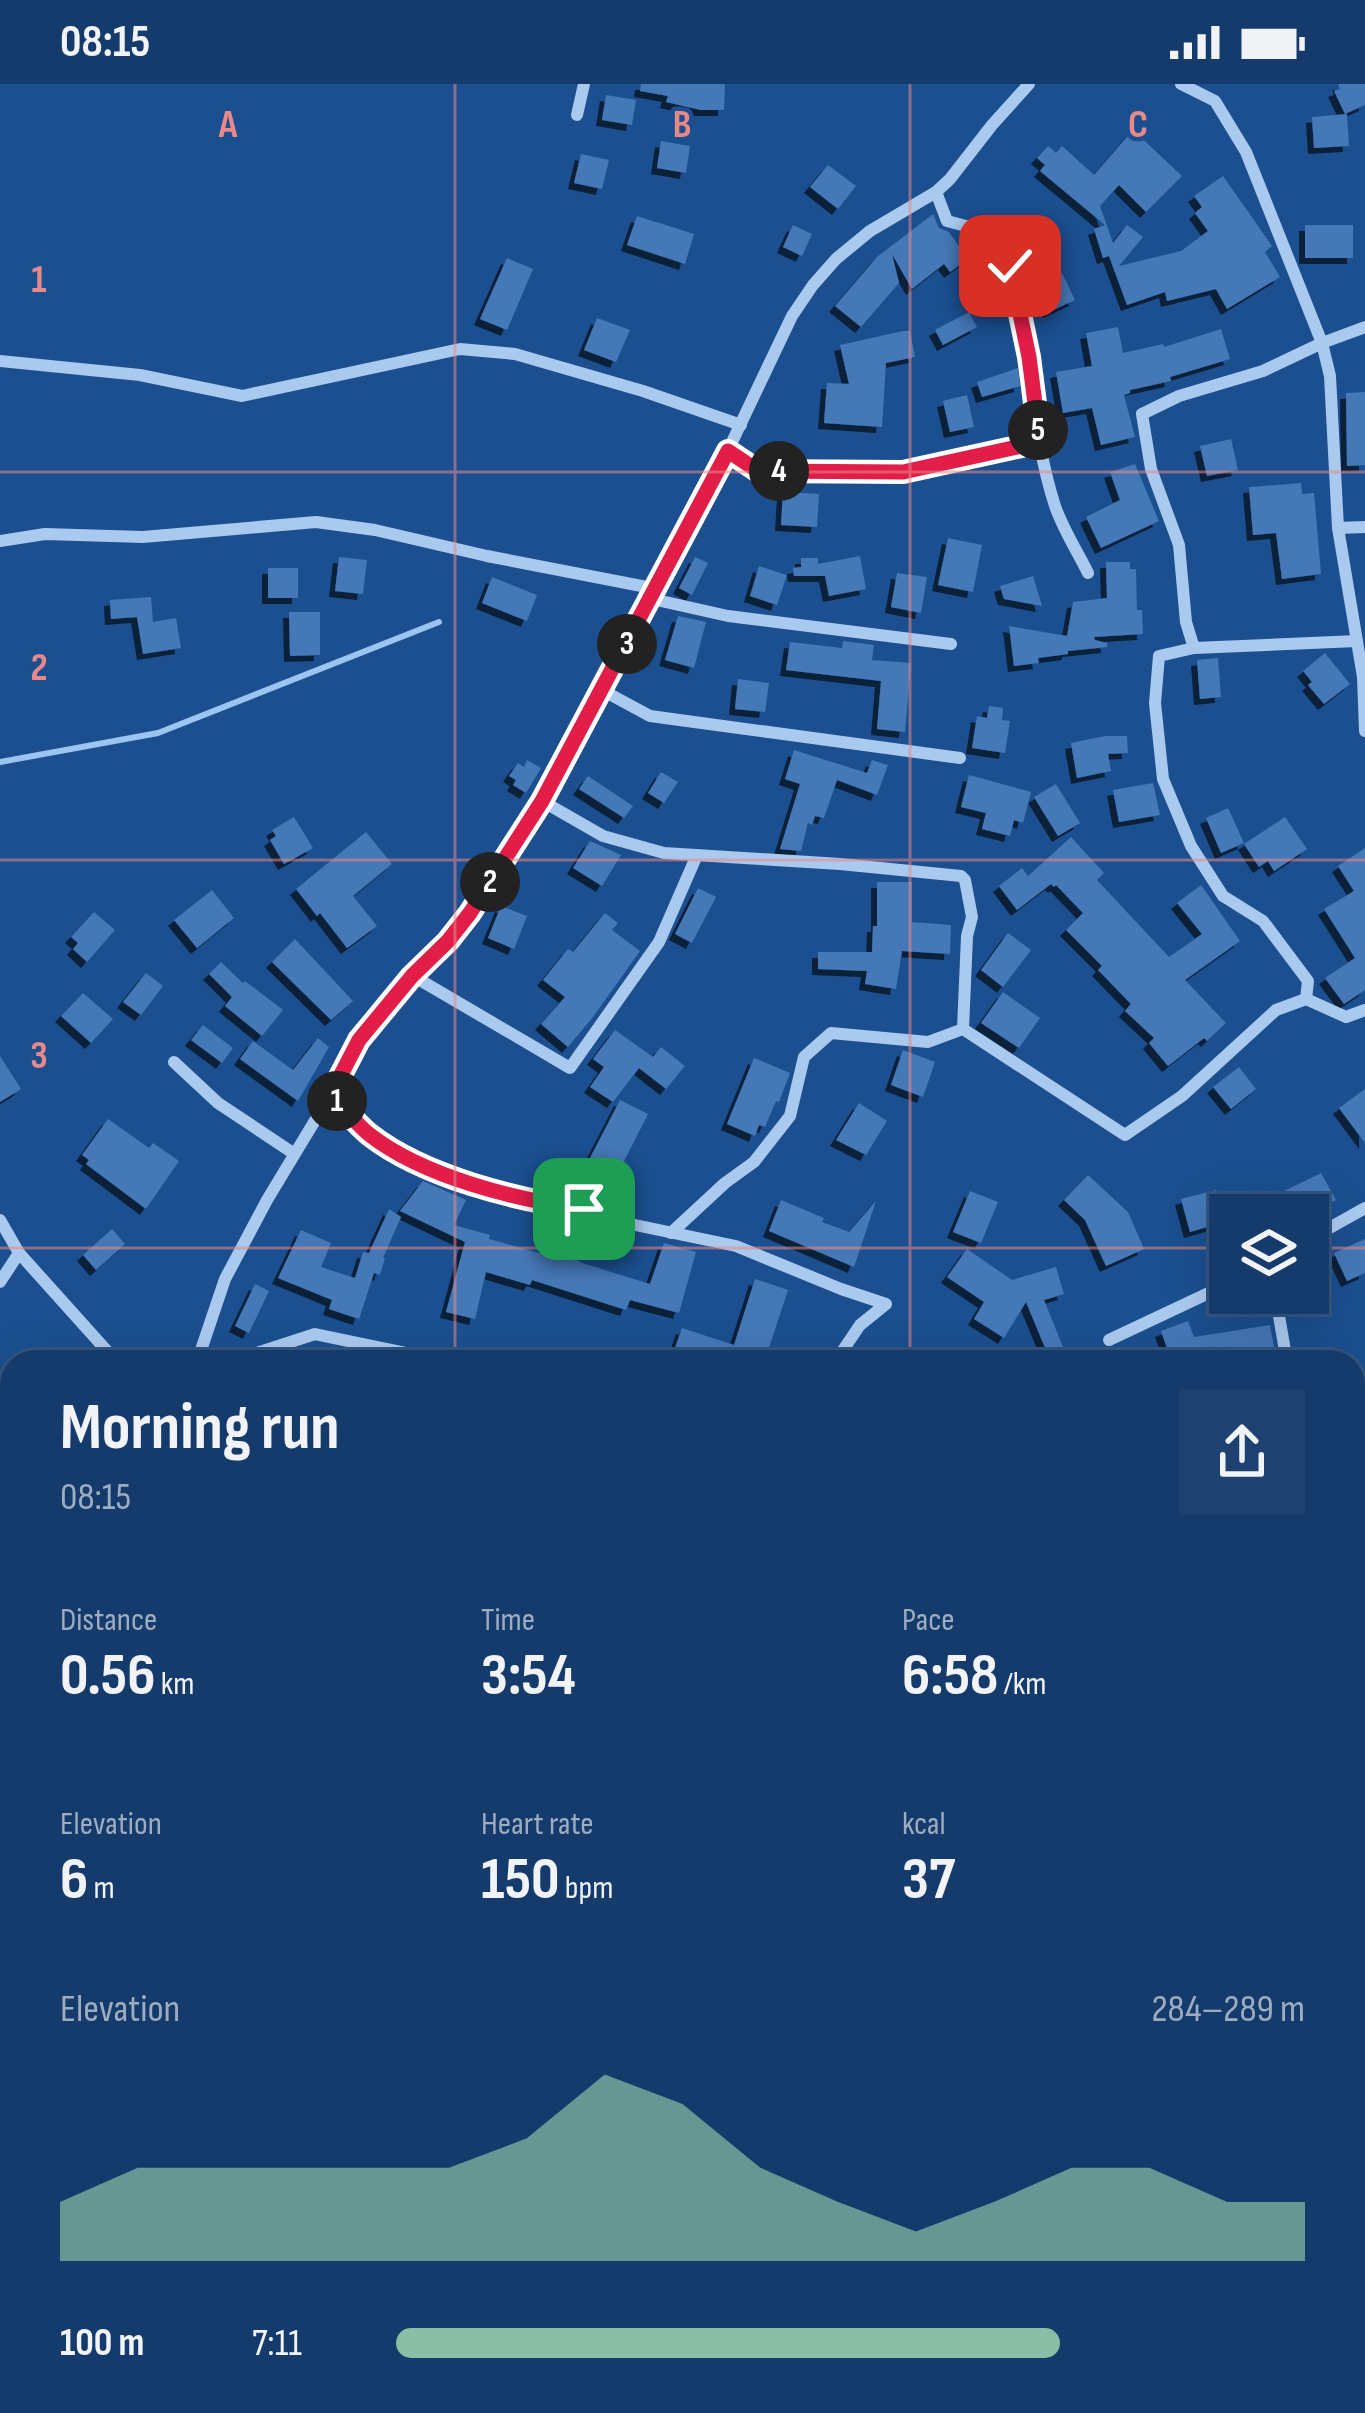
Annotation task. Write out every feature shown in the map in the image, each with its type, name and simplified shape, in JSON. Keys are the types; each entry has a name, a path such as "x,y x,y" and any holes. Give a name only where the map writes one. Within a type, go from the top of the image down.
{"street":[{"path":"577,115 584,84"},
{"path":"201,1350 225,1280 359,1040 470,913 542,801 728,451 792,316 836,259 950,179 1029,84"},
{"path":"1181,84 1215,101 1246,152 1322,343 1330,376 1338,528 1363,677 1365,731"},
{"path":"935,192 947,221 996,233 1010,266 1056,508 1088,573"},
{"path":"1194,648 1186,622 1179,544 1151,469 1142,414 1179,396 1263,371 1365,327"},
{"path":"0,362 140,375 242,396 460,349 515,354 740,425"},
{"path":"728,451 758,471 903,472 1040,442"},
{"path":"0,542 45,534 142,537 316,522 375,530 654,594 728,616 951,644"},
{"path":"1338,528 1365,527"},
{"path":"1306,999 1308,980 1263,921 1223,896 1191,846 1163,779 1154,703 1159,656 1194,648 1358,640"},
{"path":"600,689 650,716 960,758"},
{"path":"542,801 603,836 664,853 961,876 972,916 963,1029"},
{"path":"412,976 571,1068 659,942 697,855"},
{"path":"963,1029 1125,1135 1182,1096 1276,1010 1306,999 1346,1017 1365,1010"},
{"path":"670,1233 754,1162 790,1116 804,1057 831,1033 928,1042 963,1029"},
{"path":"174,1063 218,1103 293,1153"},
{"path":"331,1094 370,1135 454,1178 635,1226 736,1246 886,1304 860,1325 843,1350"},
{"path":"1329,1228 1365,1208"},
{"path":"0,1220 19,1253 106,1350"},
{"path":"0,1282 19,1253"},
{"path":"1109,1340 1209,1293"},
{"path":"1279,1314 1285,1350"},
{"path":"266,1350 315,1334 392,1350"}],"building":[{"path":"641,84 725,84 724,110 666,102 668,96 640,91"},
{"path":"1338,84 1365,84 1365,105 1345,114 1334,91 1340,89"},
{"path":"606,95 636,100 632,125 602,120"},
{"path":"1347,114 1349,146 1314,148 1312,117"},
{"path":"1133,130 1182,176 1146,212 1119,185 1100,206 1113,243 1127,225 1143,237 1119,266 1181,251 1208,231 1195,213 1202,207 1194,196 1223,176 1272,246 1265,252 1280,277 1227,309 1216,289 1167,301 1165,292 1127,305 1094,229 1105,225 1040,171 1045,165 1037,158 1048,146 1056,153 1062,146 1094,175"},
{"path":"661,141 690,146 686,173 657,168"},
{"path":"581,154 609,160 602,189 574,183"},
{"path":"828,165 856,186 838,209 810,187"},
{"path":"933,214 939,228 949,232 968,259 950,272 944,264 912,289 892,254 899,283 861,327 835,306 877,257"},
{"path":"637,216 694,234 685,264 627,245"},
{"path":"793,225 812,234 802,256 783,247"},
{"path":"1305,225 1353,225 1353,258 1305,258"},
{"path":"507,258 533,269 507,330 480,319"},
{"path":"1062,273 1075,300 1049,312 1036,285"},
{"path":"969,312 977,327 943,345 935,330"},
{"path":"597,318 630,330 616,362 584,350"},
{"path":"1118,327 1123,353 1164,347 1221,329 1230,359 1130,390 1124,395 1135,437 1101,445 1092,408 1063,413 1056,372 1092,366 1086,333"},
{"path":"910,331 915,357 886,363 882,427 824,423 827,383 849,384 840,345"},
{"path":"1018,368 1020,386 982,397 977,382"},
{"path":"1365,392 1365,465 1347,466 1346,393"},
{"path":"967,395 974,427 950,432 943,401"},
{"path":"1231,439 1238,470 1207,476 1200,446"},
{"path":"1135,464 1159,521 1101,548 1086,517 1120,500 1110,472"},
{"path":"1301,483 1302,494 1314,493 1321,574 1282,579 1276,533 1253,535 1249,487"},
{"path":"783,492 819,494 817,527 781,525"},
{"path":"948,538 982,545 973,592 938,585"},
{"path":"860,556 866,589 829,596 825,576 794,576 793,568 801,567 801,558 818,558 818,564"},
{"path":"339,557 367,560 363,594 335,591"},
{"path":"695,557 708,563 692,595 679,588"},
{"path":"1106,562 1130,562 1130,569 1136,569 1143,634 1094,637 1107,647 1068,651 1038,658 1039,663 1014,666 1009,626 1067,636 1073,602 1107,598"},
{"path":"759,566 787,575 777,605 750,596"},
{"path":"268,568 298,568 298,598 268,598"},
{"path":"897,573 927,577 921,613 891,607"},
{"path":"1033,576 1042,606 1004,599 1000,586"},
{"path":"492,577 537,595 527,621 482,603"},
{"path":"151,597 153,622 176,618 181,648 143,654 137,617 111,619 110,600"},
{"path":"289,612 320,612 320,655 290,656"},
{"path":"678,616 706,622 694,668 665,660"},
{"path":"843,641 874,645 872,660 911,663 905,732 877,729 881,681 786,670 790,642 842,648"},
{"path":"1325,653 1350,684 1324,704 1303,671"},
{"path":"1218,658 1221,697 1200,699 1197,660"},
{"path":"738,679 769,683 765,712 735,709"},
{"path":"989,706 1003,708 1002,720 1010,721 1005,753 972,748 977,716 987,718"},
{"path":"1127,736 1128,753 1108,754 1111,771 1077,778 1071,743"},
{"path":"794,750 867,773 872,760 888,765 877,795 837,780 824,818 815,816 812,825 808,823 801,851 780,849 800,784 785,779"},
{"path":"527,760 541,768 526,793 509,776 518,763 524,767"},
{"path":"661,772 678,782 664,803 648,793"},
{"path":"969,775 1031,792 1023,823 1014,820 1010,836 982,829 986,813 961,807"},
{"path":"588,776 633,806 624,818 579,789"},
{"path":"1153,783 1160,815 1119,822 1113,790"},
{"path":"1056,784 1080,823 1058,836 1034,797"},
{"path":"1228,808 1244,843 1221,853 1206,818"},
{"path":"294,817 313,848 284,864 270,840 276,836 272,830"},
{"path":"1285,817 1307,849 1274,871 1268,861 1259,867 1244,844"},
{"path":"366,832 392,864 353,896 377,926 347,948 296,889"},
{"path":"1071,837 1104,873 1097,880 1169,957 1202,934 1177,903 1201,885 1240,941 1185,980 1226,1023 1168,1066 1149,1043 1154,1038 1125,1011 1131,1004 1066,930 1083,913 1056,885 1017,910 999,886 1022,868 1028,876"},
{"path":"590,841 621,855 602,886 573,868"},
{"path":"1365,848 1365,990 1344,1004 1325,978 1355,958 1324,909 1354,891 1338,866"},
{"path":"877,882 912,882 912,922 951,925 950,954 902,951 896,989 865,984 867,971 818,969 818,952 872,952"},
{"path":"698,888 716,897 692,943 675,934"},
{"path":"212,890 234,918 197,948 174,920"},
{"path":"501,906 527,916 514,949 488,938"},
{"path":"94,912 115,930 87,962 73,949 78,943 71,937"},
{"path":"605,913 618,923 612,930 640,951 568,1047 541,1024 565,997 543,980"},
{"path":"1008,933 1031,950 1003,987 981,970"},
{"path":"295,939 353,1001 331,1020 272,962"},
{"path":"221,962 283,1010 262,1036 225,1006 232,997 209,974"},
{"path":"146,973 163,986 141,1015 123,1002"},
{"path":"1003,992 1040,1018 1019,1048 981,1023"},
{"path":"83,993 113,1019 91,1043 61,1016"},
{"path":"203,1025 233,1048 222,1063 191,1040"},
{"path":"615,1030 653,1057 661,1047 685,1066 666,1089 639,1068 613,1102 590,1087 604,1067 593,1059"},
{"path":"318,1038 329,1047 298,1101 240,1059 253,1041 293,1070"},
{"path":"903,1050 935,1062 923,1097 891,1085"},
{"path":"0,1056 21,1089 0,1102"},
{"path":"754,1058 790,1073 779,1102 755,1136 727,1124"},
{"path":"1239,1067 1256,1089 1231,1109 1213,1087"},
{"path":"1365,1089 1365,1143 1339,1108"},
{"path":"620,1100 648,1114 618,1173 590,1158"},
{"path":"859,1103 887,1121 866,1155 836,1140"},
{"path":"108,1119 149,1148 153,1143 179,1161 146,1209 86,1164 89,1160 82,1155"},
{"path":"1321,1173 1336,1200 1329,1204 1329,1194 1278,1194"},
{"path":"1088,1175 1128,1212 1144,1249 1106,1266 1085,1220 1064,1200"},
{"path":"423,1181 466,1200 454,1225 550,1256 559,1245 576,1251 574,1258 582,1263 650,1284 664,1243 696,1252 679,1313 630,1300 626,1310 532,1280 530,1285 486,1272 475,1319 446,1312 465,1242 400,1211"},
{"path":"1216,1190 1217,1194 1209,1194 1209,1227 1190,1232 1181,1199"},
{"path":"970,1191 998,1202 981,1243 953,1232"},
{"path":"781,1200 849,1232 876,1201 854,1267 769,1231"},
{"path":"389,1209 401,1217 380,1275 374,1273 359,1319 329,1309 332,1300 278,1278 301,1230 331,1243 321,1267 355,1278 363,1252 369,1253"},
{"path":"112,1229 125,1244 96,1270 83,1255"},
{"path":"1365,1239 1365,1273 1347,1281 1334,1253"},
{"path":"967,1249 1012,1280 1056,1267 1064,1294 1044,1300 1064,1350 1046,1350 1026,1302 1004,1338 974,1319 984,1302 947,1277"},
{"path":"755,1279 788,1290 768,1350 674,1350 682,1328 734,1345"},
{"path":"255,1284 269,1291 249,1333 235,1326"},
{"path":"1188,1321 1194,1337 1270,1325 1274,1350 1168,1350 1161,1331"}],"waterway":[{"path":"0,762 158,733 439,622"}],"route":[{"path":"584,1209 454,1178 370,1135 331,1094 359,1040 470,913 542,801 728,451 758,471 903,472 1040,442 1010,266"}]}
